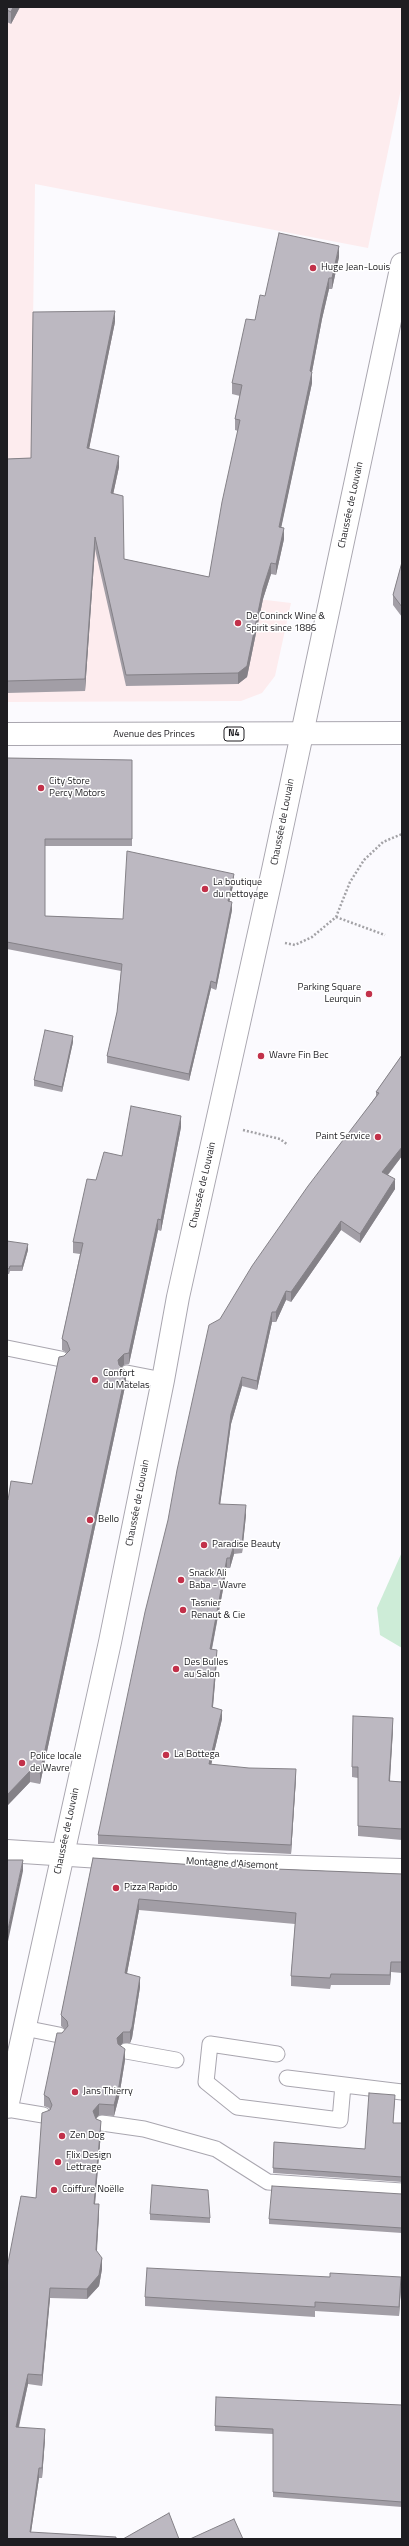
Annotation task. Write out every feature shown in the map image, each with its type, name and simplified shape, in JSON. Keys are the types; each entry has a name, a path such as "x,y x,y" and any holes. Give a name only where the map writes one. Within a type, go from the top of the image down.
{"main road":[{"name":"Chaussée de Louvain","path":"7,2108 110,1642 163,1380 178,1297 258,939 402,264"},
{"name":"N4","path":"302,732 402,733"},
{"name":"Avenue des Princes","path":"7,734 214,735 302,732"},
{"name":"Montagne d'Aisemont","path":"7,1851 63,1853 226,1865 402,1870"}],"lane":[{"path":"7,1348 60,1359"},
{"path":"127,1374 163,1380"},
{"path":"24,2028 58,2036"},
{"path":"277,2054 210,2044 206,2082 237,2107 340,2120 343,2085"},
{"path":"126,2051 176,2060"},
{"path":"287,2078 402,2092"},
{"path":"7,2108 43,2115"},
{"path":"102,2122 144,2130 216,2149 268,2182 402,2191"}],"path":[{"path":"258,939 295,945 312,937 336,917 350,882 364,860 383,842 402,834"},
{"path":"336,917 384,935"},
{"path":"217,1124 280,1139 288,1145"}],"shaded area":[{"path":"7,7 402,7 402,84 368,248 35,184 33,323 115,322 87,459 119,467 111,504 124,583 291,603 275,676 262,693 241,701 7,702"}],"green space":[{"path":"402,1552 402,1648 380,1635 377,1608"}],"building":[{"path":"7,7 13,7 11,12 7,10"},
{"path":"279,233 339,246 332,278 329,278 322,308 310,371 312,372 279,527 284,528 276,564 271,563 263,588 247,666 238,673 126,675 95,537 85,679 7,681 7,459 31,458 33,312 115,311 87,448 119,456 111,493 123,496 124,559 209,577 222,502 240,420 235,419 242,385 232,383 246,319 255,320 260,295 265,296"},
{"path":"402,562 402,607 393,595"},
{"path":"7,758 132,760 132,839 45,839 45,916 123,919 127,851 234,874 228,901 232,902 216,983 211,981 189,1074 107,1056 117,1012 122,964 7,942"},
{"path":"45,1030 73,1036 62,1087 34,1080"},
{"path":"402,1055 402,1147 382,1172 395,1179 360,1234 341,1221 291,1292 286,1291 276,1312 272,1312 257,1381 242,1377 231,1414 219,1504 246,1505 242,1544 234,1545 230,1558 227,1558 210,1649 217,1650 212,1707 222,1710 209,1764 249,1768 296,1769 291,1845 98,1835 145,1612 168,1520 177,1470 209,1325 220,1319 252,1266 308,1186 379,1093 376,1092"},
{"path":"131,1106 181,1116 161,1220 158,1219 129,1353 124,1354 118,1360 119,1365 126,1371 40,1773 30,1771 7,1795 7,1500 11,1481 32,1484 59,1357 64,1356 70,1350 67,1342 62,1339 83,1243 73,1242 87,1179 96,1180 104,1152 122,1156"},
{"path":"7,1241 28,1244 22,1266 10,1266 9,1269 7,1268"},
{"path":"353,1716 393,1718 389,1781 402,1782 402,1829 358,1826 358,1767 352,1767"},
{"path":"93,1858 225,1867 402,1874 402,1962 391,1962 390,1975 331,1974 330,1978 291,1976 296,1913 139,1899 125,1973 140,1977 132,2027 130,2032 123,2032 117,2038 118,2044 125,2049 119,2086 114,2105 99,2104 93,2111 96,2119 101,2121 94,2204 99,2204 96,2250 102,2258 99,2275 87,2289 50,2288 42,2375 28,2374 16,2427 45,2429 42,2468 39,2468 30,2532 116,2537 116,2539 7,2539 7,2268 21,2196 36,2198 42,2113 50,2110 52,2105 49,2098 44,2095 57,2033 62,2033 68,2026 67,2021 61,2015"},
{"path":"7,1860 23,1860 7,1934"},
{"path":"369,2093 395,2095 393,2123 402,2123 402,2177 273,2168 274,2142 365,2149"},
{"path":"152,2185 208,2190 210,2218 150,2214"},
{"path":"272,2186 402,2194 402,2228 269,2219"},
{"path":"147,2268 330,2277 330,2273 401,2277 399,2307 315,2302 315,2307 145,2297"},
{"path":"216,2397 402,2405 402,2502 273,2492 273,2429 215,2426"},
{"path":"169,2513 179,2539 123,2539"},
{"path":"234,2519 243,2539 190,2539"}],"place":[{"name":"Huge Jean-Louis","path":"313,268"},
{"name":"De Coninck Wine & Spirit since 1886","path":"238,623"},
{"name":"City Store Percy Motors","path":"41,788"},
{"name":"La boutique du nettoyage","path":"205,889"},
{"name":"Parking Square Leurquin","path":"369,994"},
{"name":"Wavre Fin Bec","path":"261,1056"},
{"name":"Paint Service","path":"378,1137"},
{"name":"Confort du Matelas","path":"95,1380"},
{"name":"Bello","path":"90,1520"},
{"name":"Paradise Beauty","path":"204,1545"},
{"name":"Snack Ali Baba - Wavre","path":"181,1580"},
{"name":"Tasnier Renaut & Cie","path":"183,1610"},
{"name":"Des Bulles au Salon","path":"176,1669"},
{"name":"La Bottega","path":"166,1755"},
{"name":"Police locale de Wavre","path":"22,1763"},
{"name":"Pizza Rapido","path":"116,1888"},
{"name":"Jans Thierry","path":"75,2092"},
{"name":"Zen Dog","path":"62,2136"},
{"name":"Flix Design Lettrage","path":"58,2162"},
{"name":"Coiffure Noëlle","path":"54,2190"}]}
